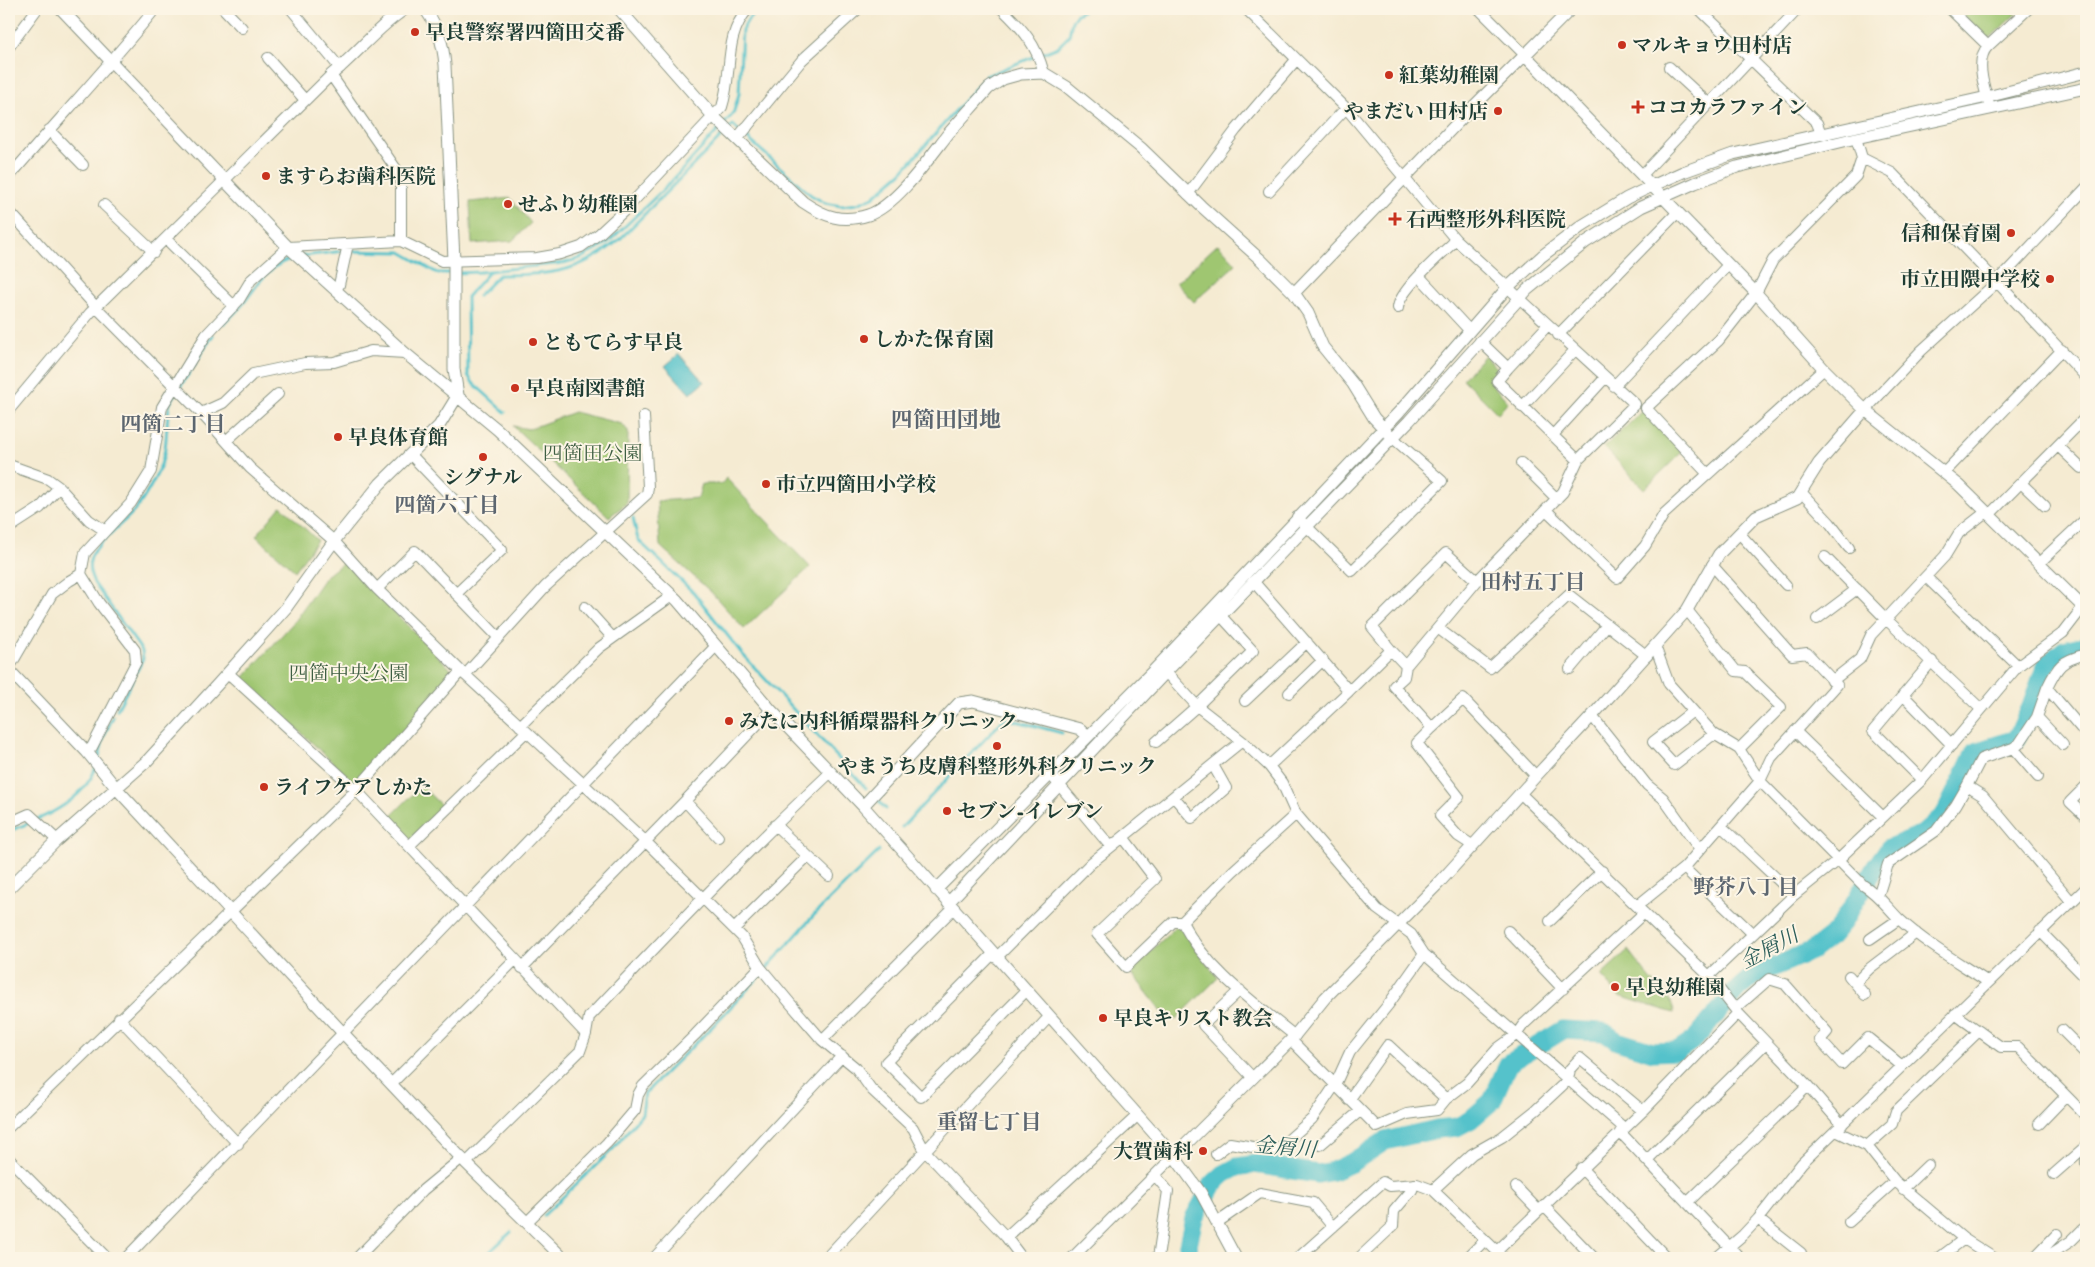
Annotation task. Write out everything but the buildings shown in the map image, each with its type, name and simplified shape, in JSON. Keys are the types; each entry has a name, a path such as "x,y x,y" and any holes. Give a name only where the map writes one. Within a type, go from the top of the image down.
{"street":[{"path":"9,47 37,9"},
{"path":"61,9 290,248 405,353 498,430 696,620 771,710 863,806 1174,1156 1201,1193 1236,1258"},
{"path":"9,177 49,130 112,62 155,9"},
{"path":"224,9 242,28"},
{"path":"291,9 335,72 401,176 401,241"},
{"path":"9,410 96,307 154,252 305,100 381,27 405,9"},
{"path":"9,888 57,840 147,761 286,608 334,541 380,484 439,426 458,395 454,369 454,264 444,44 435,22 425,9"},
{"path":"619,9 715,118 803,202 819,213 836,218 870,214 886,204 907,184 988,88 1003,79 1021,74 1044,73 1067,87 1141,148 1294,293 1308,313 1323,347 1353,384 1383,428 1442,481 1352,571 1297,517"},
{"path":"90,755 92,747 136,662 135,650 99,603 82,574 86,553 104,530 131,503 151,470 162,408 206,335 239,300 251,280 290,248 347,249 401,241 442,261 454,264 537,258 560,254 582,247 627,208 715,118 726,97 732,38 738,20 748,9"},
{"path":"733,135 746,128 802,60 858,9"},
{"path":"1002,9 1025,32 1038,55 1044,73"},
{"path":"1246,9 1346,108 1456,240 1634,404 1578,460 1563,492 1477,581 1439,629 1406,666 1404,677 1394,686 1432,728"},
{"path":"1479,9 1756,293 1824,369 1865,410 1944,473 1988,513 2085,608 2063,633 2018,666 1922,780 1839,859 1794,895 1709,976"},
{"path":"1294,293 1571,9"},
{"path":"1699,9 1817,123 1821,134"},
{"path":"1642,175 1798,9"},
{"path":"1950,9 1988,46"},
{"path":"1989,102 1981,62 1983,51 2028,9"},
{"path":"268,58 305,100"},
{"path":"1188,194 1236,130 1296,60"},
{"path":"1669,67 1708,103"},
{"path":"936,890 1051,776 1088,736 1221,616 1393,438 1519,299 1561,260 1586,242 1612,224 1663,197 1737,167 1856,138 1989,102 2086,72"},
{"path":"822,1040 950,906 1297,517 1383,428 1507,288 1542,256 1583,225 1627,198 1683,172 1724,157 1821,134 1989,102 2086,88"},
{"path":"1269,191 1346,108"},
{"path":"49,130 83,166"},
{"path":"1708,474 1646,408 1719,340 1756,293 1774,260 1856,176 1862,158 1856,138"},
{"path":"1862,158 1892,173 2086,377"},
{"path":"1072,1258 1293,1038 1325,998 1399,925 1592,716 1687,610 1718,554 1756,516 1796,498 1819,463 1865,410 1921,351 1997,282 2086,188"},
{"path":"104,205 154,252"},
{"path":"9,211 96,307 201,413 250,468 334,541 377,589 463,673 645,841 742,937 760,967 822,1040 856,1068 871,1089 913,1128 926,1151 1006,1237 1022,1258"},
{"path":"1558,334 1678,212"},
{"path":"166,239 234,306"},
{"path":"1398,308 1399,301 1419,276 1456,240"},
{"path":"336,290 339,286 347,249"},
{"path":"1614,386 1728,265"},
{"path":"1419,276 1469,330"},
{"path":"1548,325 1496,381 1578,460"},
{"path":"1480,341 1508,368"},
{"path":"1522,408 1575,350"},
{"path":"1944,473 2062,350"},
{"path":"201,413 223,403 253,374 305,363 334,362 371,351 405,353"},
{"path":"1546,510 1618,578 1645,546 1664,514 1824,369"},
{"path":"1552,435 1606,378"},
{"path":"226,442 278,394"},
{"path":"9,1127 119,1018 356,790 545,587 647,494 644,416"},
{"path":"1832,681 1860,659 1871,635 1945,556 1959,533 1988,513 2021,483 2086,416"},
{"path":"2058,446 2081,468"},
{"path":"411,455 502,550 456,594"},
{"path":"1521,463 1557,499"},
{"path":"9,465 48,479 59,487 89,520 104,530"},
{"path":"2021,483 2045,506"},
{"path":"9,528 40,508 59,487"},
{"path":"1801,492 1830,522 1849,548"},
{"path":"2039,563 2086,519"},
{"path":"1740,534 1770,573 1786,585"},
{"path":"377,589 415,551 499,638"},
{"path":"1406,666 1372,626 1446,553 1477,581"},
{"path":"1825,557 1886,619 1981,709"},
{"path":"1182,922 1189,935 1217,971 1293,1038 1349,1100 1377,1127 1407,1114 1437,1110 1446,1099 1467,1083 1498,1048 1516,1035 1523,1025 1563,989 1684,868 1760,781 1771,758 1836,685 1807,653 1792,655 1712,565"},
{"path":"9,665 12,663 52,594 82,574"},
{"path":"1926,577 2018,666"},
{"path":"1253,582 1349,691"},
{"path":"1817,619 1857,589"},
{"path":"409,846 599,648 671,595"},
{"path":"1439,629 1490,668 1569,595 1646,656"},
{"path":"585,607 612,637"},
{"path":"1687,610 1736,671 1745,672 1781,707 1739,749"},
{"path":"1156,742 1197,706 1253,651 1221,616"},
{"path":"1570,670 1607,625"},
{"path":"1245,701 1307,642"},
{"path":"126,1258 238,1144 465,905 716,646"},
{"path":"1655,646 1669,684 1714,734 1739,749 1760,781 1839,859 1862,885 1876,894 1899,919 1916,933 1988,982"},
{"path":"1269,766 1391,650"},
{"path":"1876,894 1888,864 1936,831 1956,805 1981,759 2020,744 2037,718 2047,688 2057,668 2071,658 2085,656"},
{"path":"1289,693 1323,660"},
{"path":"1922,780 1873,731 1932,661"},
{"path":"1162,668 1197,706 1242,741 1269,766 1282,783 1296,814 1377,909 1411,934 1424,954 1538,1053 1622,1130 1647,1160 1740,1258"},
{"path":"9,670 90,755 117,788 343,1034 464,1160 528,1221 563,1258"},
{"path":"228,672 356,790 586,1034"},
{"path":"2047,688 2086,734"},
{"path":"1903,696 1952,745"},
{"path":"1472,845 1458,836 1440,816 1459,797 1417,743 1463,699 1536,776"},
{"path":"863,806 959,702 973,701 1080,729 1088,736"},
{"path":"392,1083 519,964 645,841 771,710"},
{"path":"1693,710 1653,742 1674,765 1714,734"},
{"path":"1592,716 1647,784 1663,798 1700,850"},
{"path":"2037,718 2063,745"},
{"path":"1795,731 1883,817"},
{"path":"1026,991 921,1097 886,1062 1091,863 1242,741"},
{"path":"2013,748 2038,777"},
{"path":"1174,797 1192,818 1226,788 1213,765"},
{"path":"357,1258 423,1190 464,1160 580,1051 589,1018 702,898 831,772"},
{"path":"1051,776 1111,847"},
{"path":"1966,786 1983,796 2071,901"},
{"path":"2086,786 2070,802 2086,817"},
{"path":"1520,793 1709,976 1735,1010 1808,1086 1839,1128 1867,1146 1903,1189 1964,1239 1994,1258"},
{"path":"685,801 718,837"},
{"path":"9,823 29,814 57,840"},
{"path":"1123,837 1155,879 1097,934 1126,967 1173,922 1182,922 1233,871 1296,814"},
{"path":"775,825 828,876"},
{"path":"1721,826 1794,895"},
{"path":"734,929 808,856"},
{"path":"1684,868 1753,934"},
{"path":"1550,921 1602,871"},
{"path":"1716,1258 1743,1235 1758,1219 1802,1163 2086,888"},
{"path":"1870,939 1899,919"},
{"path":"1508,931 1563,989"},
{"path":"2040,931 2086,978"},
{"path":"1865,995 1852,979 1870,968 1916,933"},
{"path":"1216,1154 1230,1142 1270,1150 1278,1149 1312,1119 1335,1085 1350,1052 1388,1005 1424,954"},
{"path":"528,1221 607,1143 635,1110 638,1095 643,1086 760,967"},
{"path":"1298,1258 1383,1182 1390,1186 1414,1184 1433,1190 1500,1255 1541,1208 1643,1111 1735,1010 1769,979 1785,984 1827,1032 1820,1040 1842,1064 1868,1038 1902,1066"},
{"path":"1240,990 1203,1025 1254,1078"},
{"path":"1955,1014 2001,1047 2018,1047 2086,1116"},
{"path":"826,1258 1049,1017"},
{"path":"119,1018 238,1144"},
{"path":"2062,1030 2086,1054"},
{"path":"1867,1146 1892,1124 1896,1111 1979,1031"},
{"path":"1647,1160 1766,1043"},
{"path":"1349,1100 1388,1045 1446,1099"},
{"path":"654,1258 842,1056"},
{"path":"1433,1190 1472,1154 1502,1137 1536,1110 1568,1080 1570,1070 1580,1058 1643,1111"},
{"path":"1687,1203 1808,1086"},
{"path":"2039,1124 2066,1096"},
{"path":"1320,1145 1360,1111"},
{"path":"1006,1237 1137,1116"},
{"path":"2054,1174 2086,1146"},
{"path":"9,1159 107,1258"},
{"path":"1903,1189 1928,1166"},
{"path":"1581,1168 1667,1258"},
{"path":"1154,1175 1168,1190 1158,1258"},
{"path":"1850,1222 1895,1181"},
{"path":"1359,1258 1393,1226 1394,1212 1412,1190 1414,1184"},
{"path":"1516,1187 1594,1258"},
{"path":"1218,1222 1260,1193 1312,1203 1333,1227"},
{"path":"1758,1219 1801,1252"},
{"path":"2054,1258 2051,1254 2071,1241 2083,1229 2086,1233"},
{"path":"2034,1258 2057,1234"},
{"path":"1940,1258 1964,1239"},
{"path":"1467,1258 1485,1240"}],"green space":[{"path":"1957,9 2021,9 1991,37 1986,38"},
{"path":"510,198 531,223 512,241 472,244 470,202"},
{"path":"1218,244 1236,264 1194,302 1176,283"},
{"path":"1485,355 1498,369 1489,381 1508,402 1498,414 1463,379"},
{"path":"1644,410 1682,452 1644,489 1604,447"},
{"name":"四箇田公園","path":"574,412 622,424 628,431 627,503 609,517 513,426 529,429"},
{"path":"726,478 810,567 744,629 711,592 660,546 657,501 698,498 702,484 722,484"},
{"path":"281,506 317,540 295,571 256,536"},
{"name":"四箇中央公園","path":"344,562 454,672 357,785 243,678 293,623 325,577"},
{"path":"421,786 444,808 411,843 388,819"},
{"path":"1176,927 1182,930 1218,978 1175,1020 1166,1017 1130,971"},
{"path":"1628,950 1647,975 1669,998 1674,1013 1619,996 1601,975"}],"water":[{"path":"679,354 704,382 690,394 665,366"}],"waterway":[{"path":"457,273 564,263 581,258 607,243 669,184 733,114 739,94 742,30 749,18 758,9"},
{"path":"744,135 811,195 825,203 841,206 857,204 873,197 901,173 986,76 1058,47 1069,36 1072,21 1077,14 1086,9"},
{"path":"478,296 499,275 535,274 564,270 592,259 621,238 733,125 739,131"},
{"path":"303,256 344,251 401,252 437,273 451,273"},
{"path":"224,323 273,268 295,258"},
{"path":"489,272 467,297 468,375 473,383 505,412"},
{"path":"117,710 143,659 142,651 94,583 89,564 96,548 135,510 150,488 164,456 170,403 213,335"},
{"path":"633,518 638,540 694,593 743,655 866,788"},
{"name":"金屑川","path":"1185,1258 1194,1218 1213,1184 1224,1174 1237,1167 1255,1164 1318,1174 1333,1171 1351,1163 1385,1141 1437,1129 1457,1127 1470,1120 1492,1101 1508,1064 1563,1030 1604,1032 1617,1041 1653,1052 1677,1051 1695,1039 1738,989 1752,977 1813,950 1831,936 1843,922 1876,866 1889,848 1923,834 1945,814 1975,752 2016,739 2031,707 2046,665 2064,650 2086,645"},
{"path":"98,761 104,736 113,717"},
{"path":"902,827 1005,718 1062,733"},
{"path":"9,831 47,815 71,800 90,780 96,767"},
{"path":"878,800 886,809"},
{"path":"767,968 815,914 879,851"},
{"path":"544,1215 612,1150 642,1114 645,1093 760,976"},
{"path":"483,1258 511,1232"}],"place":[{"name":"早良警察署四箇田交番","path":"415,32"},
{"name":"マルキョウ田村店","path":"1622,45"},
{"name":"紅葉幼稚園","path":"1389,75"},
{"name":"ココカラファイン","path":"1638,107"},
{"name":"やまだい 田村店","path":"1498,111"},
{"name":"ますらお歯科医院","path":"266,176"},
{"name":"せふり幼稚園","path":"508,204"},
{"name":"石西整形外科医院","path":"1395,219"},
{"name":"信和保育園","path":"2011,233"},
{"name":"市立田隈中学校","path":"2050,279"},
{"name":"しかた保育園","path":"864,339"},
{"name":"ともてらす早良","path":"533,342"},
{"name":"早良南図書館","path":"515,388"},
{"name":"早良体育館","path":"338,437"},
{"name":"シグナル","path":"483,457"},
{"name":"市立四箇田小学校","path":"766,484"},
{"name":"みたに内科循環器科クリニック","path":"729,721"},
{"name":"やまうち皮膚科整形外科クリニック","path":"997,746"},
{"name":"ライフケアしかた","path":"264,787"},
{"name":"セブン-イレブン","path":"947,811"},
{"name":"早良幼稚園","path":"1615,987"},
{"name":"早良キリスト教会","path":"1103,1018"},
{"name":"大賀歯科","path":"1203,1151"}],"district":[{"name":"四箇田団地","path":"946,419"},
{"name":"四箇二丁目","path":"173,424"},
{"name":"四箇六丁目","path":"447,505"},
{"name":"田村五丁目","path":"1533,582"},
{"name":"野芥八丁目","path":"1746,887"},
{"name":"重留七丁目","path":"989,1122"}]}
